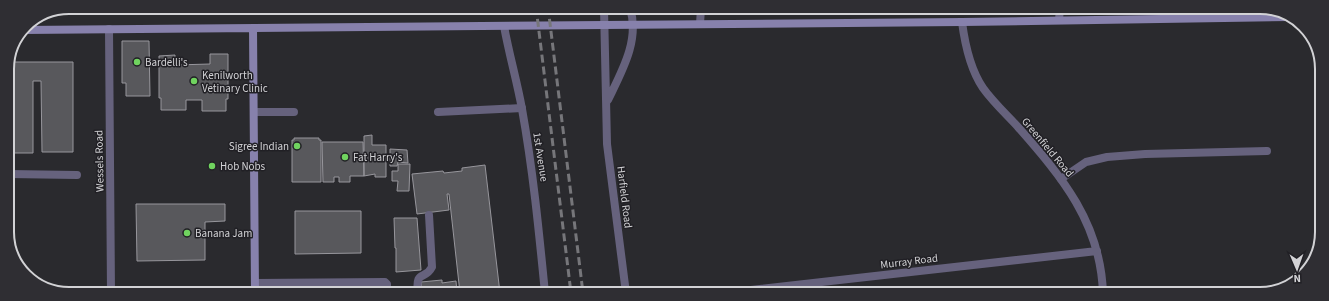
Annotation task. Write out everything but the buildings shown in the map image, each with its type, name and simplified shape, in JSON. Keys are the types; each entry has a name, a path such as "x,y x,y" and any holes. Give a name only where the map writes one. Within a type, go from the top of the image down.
{"street":[{"name":"Harfield Road","path":"604,14 607,144 625,287"},
{"name":"Harfield Road","path":"607,102 623,70 631,48 633,25 631,14"},
{"path":"700,24 701,14"},
{"path":"1060,14 1060,20"},
{"path":"31,30 605,26 1278,17"},
{"name":"Greenfield Road","path":"962,22 965,46 983,88 1049,162 1076,202 1087,224 1097,251 1101,269 1102,287"},
{"name":"1st Avenue","path":"504,26 508,51 522,108 535,195 545,287"},
{"path":"253,28 255,112 255,287"},
{"name":"Wessels Road","path":"109,29 111,287"},
{"path":"438,112 522,108"},
{"path":"255,112 294,112"},
{"path":"1061,179 1086,162 1107,157 1145,154 1267,151"},
{"path":"14,174 77,175"},
{"path":"418,287 418,280 420,277 431,270 432,267 429,215"},
{"name":"Murray Road","path":"777,287 1097,251"},
{"path":"255,283 385,282 387,287"}],"railway":[{"path":"537,14 570,287"},
{"path":"549,14 582,287"}],"place":[{"name":"Bardelli's","path":"137,62"},
{"name":"Kenilworth Vetinary Clinic","path":"194,81"},
{"name":"Sigree Indian","path":"297,146"},
{"name":"Fat Harry's","path":"345,157"},
{"name":"Hob Nobs","path":"212,166"},
{"name":"Banana Jam","path":"187,233"}]}
